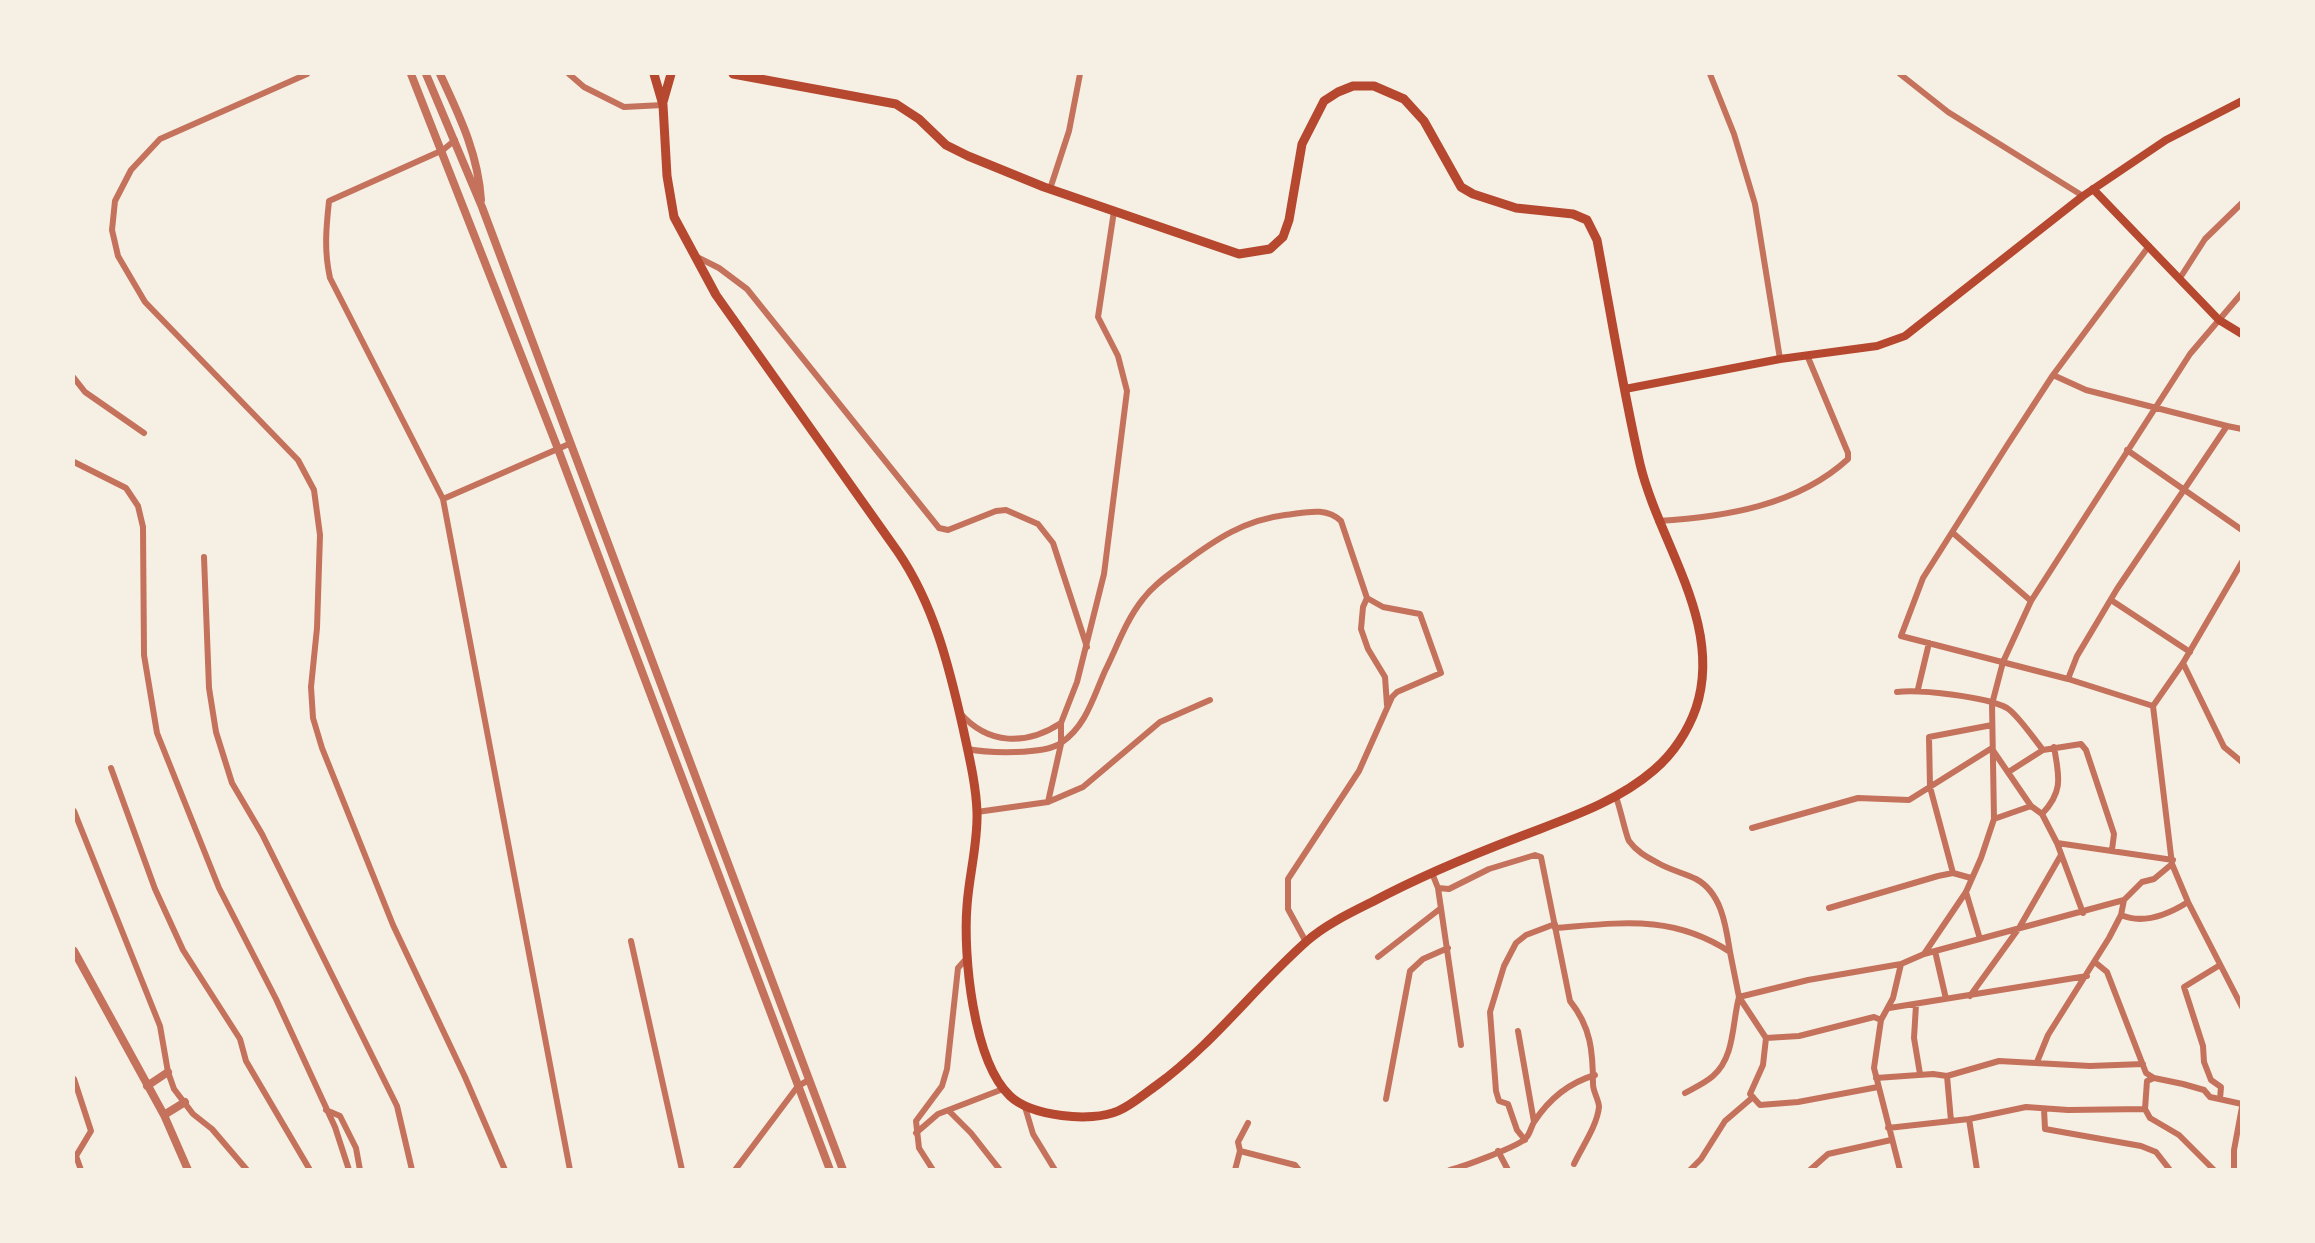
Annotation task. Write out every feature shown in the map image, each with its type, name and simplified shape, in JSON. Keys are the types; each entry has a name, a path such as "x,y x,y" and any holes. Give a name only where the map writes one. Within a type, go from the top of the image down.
{"main road":[{"path":"654,74 663,105 667,176 674,217 692,255 716,295 916,579 931,612 949,669 959,712 977,812 974,855 967,900 966,959 982,1047 1003,1089 1025,1107 1072,1116 1094,1117 1112,1114 1126,1107 1187,1061 1306,942 1320,931 1372,901 1432,873 1616,797 1656,769 1678,743 1693,715 1701,692 1703,657 1699,628 1658,521 1641,468 1597,240 1587,220 1573,214 1516,208 1473,194 1461,187 1424,121 1404,99 1390,90 1374,86 1353,86 1324,101 1302,144 1289,220 1283,237 1270,249 1239,254 1050,189 946,145 919,119 896,104 733,74"},
{"path":"663,105 671,74"},
{"path":"1625,389 1780,358 1877,346 1905,336 2093,189 2166,140 2241,101"},
{"path":"2093,189 2219,320 2241,334"}],"street":[{"path":"307,74 160,139 131,170 115,201 112,230 118,256 145,302 298,460 314,490 320,535 317,628 311,687 313,718 322,748 390,916 465,1077 505,1170"},
{"path":"411,74 443,150 558,449 830,1170"},
{"path":"426,74 482,207 843,1170"},
{"path":"440,74 467,132 479,170 482,207"},
{"path":"569,74 584,87 624,107 663,105"},
{"path":"1050,189 1069,131 1080,74"},
{"path":"1710,74 1734,134 1755,204 1780,358"},
{"path":"1900,74 1948,112 2083,196"},
{"path":"455,140 443,150 329,201 324,234 325,254 330,278 443,499 570,1170"},
{"path":"2180,278 2205,239 2241,203"},
{"path":"1048,802 1061,744 1061,723 1077,682 1104,574 1126,391 1118,356 1098,317 1114,211"},
{"path":"2149,246 2053,375 1923,578 1901,636 2068,679 2153,706"},
{"path":"692,255 719,268 747,289 939,528 948,530 996,511 1006,510 1038,524 1047,533 1064,570 1086,647"},
{"path":"1924,954 1965,892 1981,858 1994,819 1992,704 2003,662 2031,601 2190,354 2241,293"},
{"path":"1658,521 1744,512 1799,491 1848,459 1848,453 1806,355"},
{"path":"2053,375 2086,390 2241,429"},
{"path":"74,378 85,392 144,433"},
{"path":"2068,679 2077,657 2111,600 2227,426"},
{"path":"443,499 569,444"},
{"path":"2127,450 2241,530"},
{"path":"74,462 126,488 138,506 143,527 144,654 157,733 219,888 276,999 326,1110 349,1170"},
{"path":"967,749 982,752 1049,750 1061,744 1082,723 1125,627 1143,598 1162,579 1212,542 1242,525 1302,513 1325,511 1334,514 1341,521 1367,598 1383,607 1420,614 1441,673 1397,692 1387,705 1371,749 1359,771 1288,879 1288,909 1306,942"},
{"path":"1953,533 2031,601"},
{"path":"204,557 209,688 216,732 232,783 262,834 397,1106 412,1170"},
{"path":"2241,562 2190,652 2153,706 2173,862 2188,902 2241,1007"},
{"path":"1367,598 1363,607 1361,629 1368,649 1385,677 1387,705"},
{"path":"2111,600 2190,652"},
{"path":"1918,689 1929,643"},
{"path":"2183,663 2224,747 2241,762"},
{"path":"1898,692 1918,689 2007,708 2043,750"},
{"path":"977,812 1048,802 1089,783 1160,722 1210,700"},
{"path":"959,712 973,727 987,735 1005,738 1024,738 1045,733 1061,723"},
{"path":"1953,873 1930,787 1929,737 1992,725"},
{"path":"2010,771 2043,750 2081,744 2086,750 2114,834 2112,850"},
{"path":"2042,814 2058,794 2059,783 2054,747"},
{"path":"1992,748 2010,771 2031,806 2042,814 2057,843 2083,913"},
{"path":"1752,828 1858,798 1909,800 1992,748"},
{"path":"111,768 155,889 183,950 240,1039 246,1061 310,1170"},
{"path":"1616,797 1624,816 1627,839 1641,854 1673,871 1697,880 1709,890 1725,917 1738,997 1732,1023 1731,1048 1714,1075 1685,1093"},
{"path":"1994,819 2031,806"},
{"path":"74,812 160,1026 168,1072 177,1094 193,1114 212,1129 247,1170"},
{"path":"2057,843 2112,850 2173,862"},
{"path":"1438,888 1449,889 1489,869 1535,855 1541,857 1570,1001 1584,1018 1595,1076 1593,1085 1599,1106 1594,1123 1574,1164"},
{"path":"1970,996 2019,928 2061,855"},
{"path":"1738,997 1808,980 1901,964 1924,954 2083,913 2124,900 2142,882 2154,879 2173,862"},
{"path":"1432,873 1438,888 1461,1045"},
{"path":"1829,908 1953,873 1971,878"},
{"path":"1965,892 1980,939"},
{"path":"2037,1062 2048,1035 2096,963 2121,915 2124,900"},
{"path":"2121,915 2127,918 2165,917 2188,902"},
{"path":"1378,957 1441,908"},
{"path":"1525,1140 1516,1130 1508,1104 1499,1101 1496,1091 1490,1012 1507,958 1516,943 1531,932 1555,926 1603,922 1653,924 1700,934 1730,952"},
{"path":"631,940 682,1170"},
{"path":"1386,1099 1410,971 1423,959 1448,948"},
{"path":"74,951 164,1115 188,1170"},
{"path":"1935,951 1946,999"},
{"path":"933,1170 919,1148 916,1121 942,1086 947,1069 958,968 966,959"},
{"path":"2096,963 2106,972 2146,1073 2154,1078 2204,1090 2210,1097 2241,1106 2234,1150 2234,1170"},
{"path":"1900,1170 1878,1088 1874,1058 1881,1020 1889,1008 1901,964"},
{"path":"2220,965 2184,987 2203,1046 2204,1062 2211,1080 2221,1087 2220,1099"},
{"path":"1889,1008 2087,976"},
{"path":"1738,997 1766,1038 1763,1065 1750,1094 1760,1105 1878,1088"},
{"path":"1916,1005 1914,1038 1920,1074"},
{"path":"1766,1038 1799,1036 1874,1017 1881,1020"},
{"path":"1518,1031 1534,1122"},
{"path":"1876,1078 1920,1074 1947,1076 1999,1061 2108,1066 2143,1064"},
{"path":"147,1086 168,1072"},
{"path":"1450,1170 1475,1162 1525,1140 1534,1122 1562,1090 1577,1080 1595,1076"},
{"path":"1947,1076 1951,1122"},
{"path":"2154,1078 2147,1081 2145,1109 2150,1118 2179,1135 2204,1157 2213,1169"},
{"path":"74,1079 91,1131 75,1155 81,1170"},
{"path":"735,1170 798,1086 809,1080"},
{"path":"916,1133 931,1119 1003,1089"},
{"path":"1690,1170 1701,1159 1725,1121 1753,1097"},
{"path":"164,1115 185,1102"},
{"path":"1025,1107 1033,1134 1054,1170"},
{"path":"1888,1128 1951,1122 2026,1107 2145,1109"},
{"path":"2044,1108 2045,1129 2141,1146 2156,1152 2170,1170"},
{"path":"326,1110 340,1116 356,1148 360,1170"},
{"path":"949,1111 971,1133 999,1170"},
{"path":"1969,1119 1977,1170"},
{"path":"1235,1170 1240,1151 1238,1142 1248,1123"},
{"path":"1810,1170 1828,1154 1891,1140"},
{"path":"1240,1151 1295,1165 1299,1170"},
{"path":"1498,1151 1508,1170"}]}
